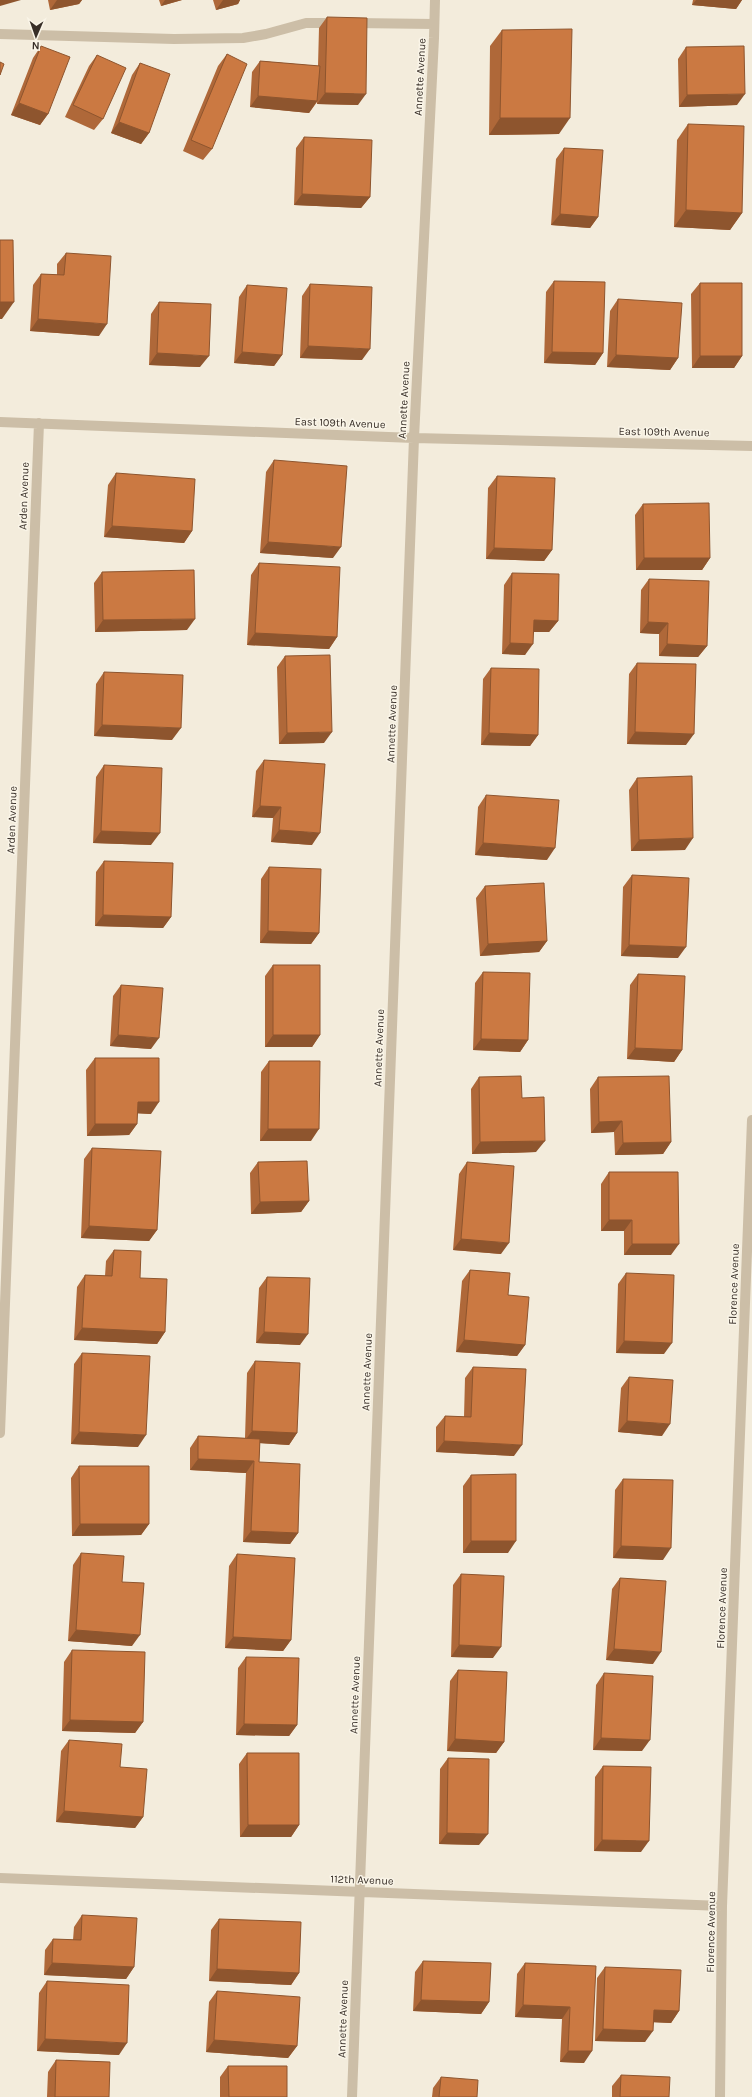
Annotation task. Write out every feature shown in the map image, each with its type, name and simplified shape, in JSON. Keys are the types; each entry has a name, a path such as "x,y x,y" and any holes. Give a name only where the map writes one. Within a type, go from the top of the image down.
{"street":[{"name":"Annette Avenue","path":"352,2097 414,438 435,0"},
{"path":"0,34 174,39 243,38 266,34 306,23 434,24"},
{"name":"East 109th Avenue","path":"0,422 414,438 752,446"},
{"name":"Arden Avenue","path":"0,1433 39,423"},
{"name":"Florence Avenue","path":"720,2097 722,1906 752,1120"},
{"name":"112th Avenue","path":"0,1878 722,1906"}],"building":[{"path":"327,17 367,18 366,94 325,93"},
{"path":"572,29 570,118 500,118 502,30"},
{"path":"41,46 70,57 48,114 19,103"},
{"path":"744,46 745,94 687,95 686,47"},
{"path":"227,54 247,64 212,149 191,140"},
{"path":"97,55 126,68 103,119 73,105"},
{"path":"260,61 320,66 317,101 258,96"},
{"path":"0,62 4,64 0,75"},
{"path":"140,63 170,74 149,133 119,122"},
{"path":"688,124 744,126 742,213 686,210"},
{"path":"304,137 372,140 370,197 302,194"},
{"path":"564,148 603,150 598,217 560,214"},
{"path":"0,240 13,240 14,302 0,302"},
{"path":"66,253 111,256 107,324 38,319 41,274 64,275"},
{"path":"554,281 605,282 603,353 552,352"},
{"path":"700,283 742,283 742,356 700,356"},
{"path":"310,284 372,287 370,349 308,346"},
{"path":"247,285 287,288 282,355 242,352"},
{"path":"618,299 682,303 678,358 616,355"},
{"path":"159,302 211,304 209,356 157,353"},
{"path":"274,460 347,466 341,547 268,542"},
{"path":"116,473 195,479 192,531 112,526"},
{"path":"497,476 555,478 552,550 494,548"},
{"path":"709,503 710,558 644,558 643,504"},
{"path":"259,563 340,567 337,637 255,633"},
{"path":"194,570 195,619 103,620 102,572"},
{"path":"512,573 559,574 558,621 534,620 533,644 510,643"},
{"path":"649,579 709,581 707,646 667,644 668,623 648,622"},
{"path":"330,655 332,732 287,733 285,656"},
{"path":"637,663 696,664 694,734 635,732"},
{"path":"491,668 539,669 538,735 489,733"},
{"path":"104,672 183,675 181,728 102,725"},
{"path":"264,760 325,764 320,833 279,830 281,807 260,806"},
{"path":"104,765 162,768 160,833 101,831"},
{"path":"692,776 693,838 639,840 637,778"},
{"path":"486,795 559,800 555,848 483,843"},
{"path":"104,861 173,863 171,917 103,915"},
{"path":"269,867 321,869 319,933 268,931"},
{"path":"632,875 689,878 686,947 629,945"},
{"path":"544,883 547,941 488,944 485,886"},
{"path":"273,965 320,965 320,1035 273,1035"},
{"path":"483,972 530,973 528,1040 481,1039"},
{"path":"638,974 685,976 682,1050 635,1048"},
{"path":"121,985 163,988 159,1038 118,1035"},
{"path":"95,1058 159,1058 159,1102 138,1102 137,1124 95,1124"},
{"path":"269,1061 320,1061 319,1129 268,1129"},
{"path":"521,1076 522,1098 544,1097 545,1141 480,1142 479,1077"},
{"path":"669,1076 671,1142 623,1143 622,1121 599,1122 598,1077"},
{"path":"92,1148 161,1151 157,1230 89,1226"},
{"path":"307,1161 309,1201 260,1202 258,1162"},
{"path":"467,1162 514,1166 509,1243 461,1239"},
{"path":"609,1172 678,1172 679,1244 632,1244 632,1220 609,1220"},
{"path":"114,1250 141,1251 140,1278 167,1279 165,1332 82,1328 85,1275 112,1276"},
{"path":"470,1270 510,1273 508,1295 529,1297 525,1345 464,1340"},
{"path":"626,1273 674,1275 672,1343 624,1341"},
{"path":"267,1277 310,1278 308,1334 264,1332"},
{"path":"82,1353 150,1356 146,1435 79,1432"},
{"path":"255,1361 300,1363 297,1433 252,1431"},
{"path":"473,1367 526,1369 522,1445 444,1441 445,1416 471,1417"},
{"path":"629,1377 673,1380 670,1424 627,1421"},
{"path":"198,1436 260,1439 259,1462 300,1464 298,1533 251,1531 254,1461 198,1459"},
{"path":"79,1466 149,1466 149,1524 80,1524"},
{"path":"516,1474 516,1541 471,1541 471,1475"},
{"path":"623,1479 673,1480 671,1548 621,1546"},
{"path":"81,1553 124,1556 122,1582 144,1583 140,1635 76,1630"},
{"path":"237,1554 295,1558 291,1640 233,1637"},
{"path":"461,1574 504,1576 501,1647 459,1645"},
{"path":"620,1578 666,1581 661,1652 614,1649"},
{"path":"72,1650 145,1652 143,1722 70,1720"},
{"path":"246,1657 299,1658 297,1725 244,1724"},
{"path":"458,1670 507,1672 504,1742 455,1739"},
{"path":"604,1673 653,1676 650,1740 601,1738"},
{"path":"69,1740 122,1744 120,1767 147,1769 143,1817 64,1811"},
{"path":"247,1753 299,1753 299,1825 248,1825"},
{"path":"448,1758 489,1759 488,1834 447,1833"},
{"path":"603,1766 651,1767 649,1841 602,1840"},
{"path":"82,1915 137,1918 134,1967 52,1963 53,1939 81,1940"},
{"path":"219,1919 301,1922 299,1973 217,1969"},
{"path":"423,1961 491,1963 489,2002 421,2000"},
{"path":"525,1963 596,1966 592,2051 568,2051 570,2007 523,2005"},
{"path":"605,1967 681,1970 679,2011 654,2010 653,2031 603,2029"},
{"path":"47,1981 129,1985 127,2043 45,2039"},
{"path":"217,1991 300,1997 297,2046 214,2040"},
{"path":"56,2060 110,2062 109,2097 55,2097"},
{"path":"228,2066 287,2066 287,2097 229,2097"},
{"path":"621,2075 670,2077 669,2097 620,2097"},
{"path":"441,2077 478,2080 477,2097 439,2097"}]}
